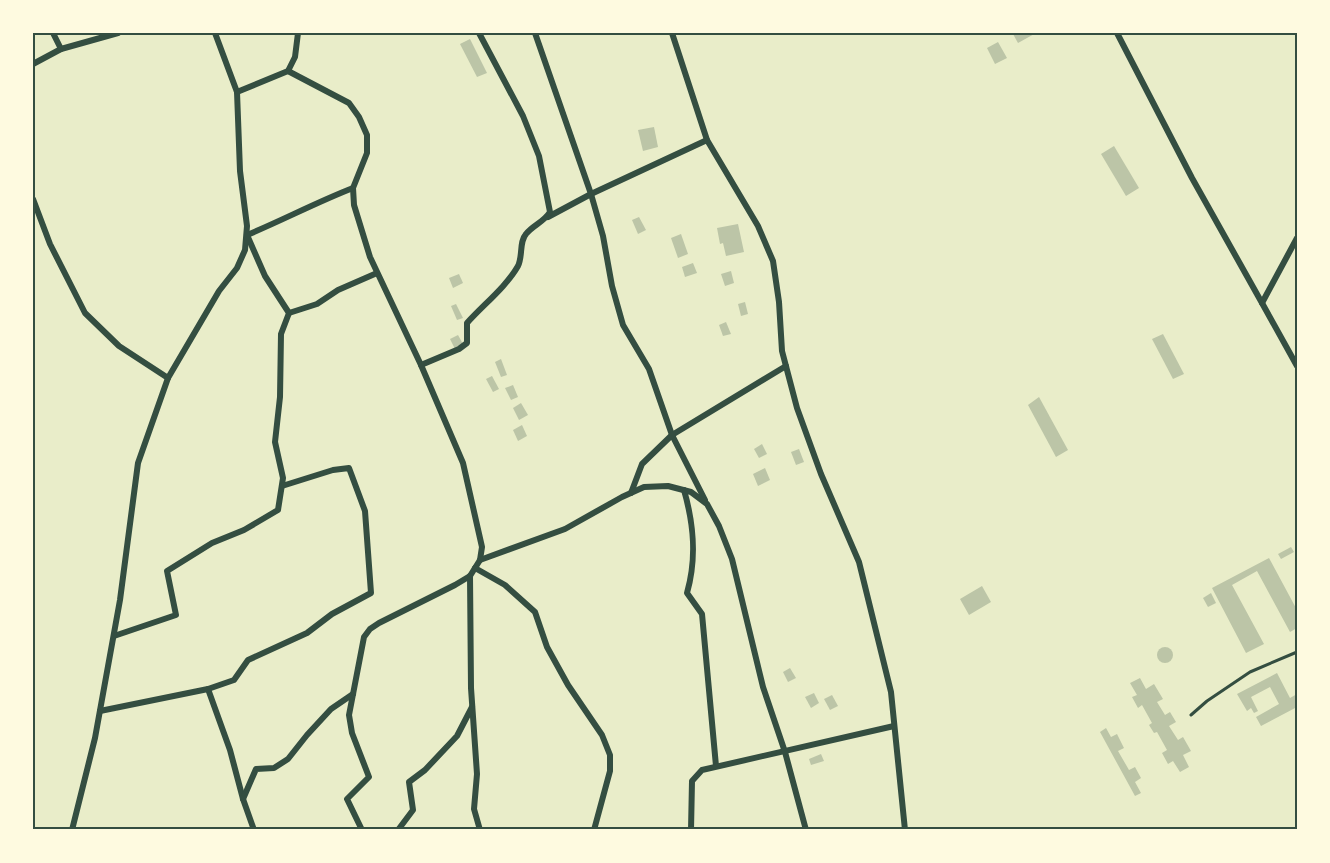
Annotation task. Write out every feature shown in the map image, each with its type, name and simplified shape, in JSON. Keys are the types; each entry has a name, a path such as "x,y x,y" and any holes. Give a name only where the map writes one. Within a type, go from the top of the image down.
{"street":[{"path":"53,33 61,49"},
{"path":"33,64 61,49 118,33"},
{"path":"72,830 100,711 114,636 138,463 168,378 219,291 237,268 245,250 247,235 240,171 237,92 215,33"},
{"path":"237,92 288,71 295,57 298,33"},
{"path":"479,33 523,117 539,156 550,206 547,218"},
{"path":"535,33 591,194 623,325 649,369 672,435 719,526 732,559 763,687 806,830"},
{"path":"672,33 707,140 758,226 772,261 779,302 782,351 797,408 821,474 859,562 891,692 905,830"},
{"path":"1117,33 1192,178 1297,366"},
{"path":"288,71 349,103 359,117 367,135 367,153 353,188 354,205 370,258 421,365 463,464 482,547 480,560 470,576 370,629 364,637 349,715 352,733 369,777 347,799 362,830"},
{"path":"421,365 459,349 467,343 467,323 517,267 526,234 547,218 591,194 707,140"},
{"path":"247,235 286,219 320,200 353,188"},
{"path":"33,199 51,244 86,313 119,346 168,378"},
{"path":"247,235 265,276 289,313"},
{"path":"1262,303 1297,238"},
{"path":"289,313 317,304 338,290 377,273"},
{"path":"114,636 176,615 167,571 212,543 244,530 278,510 283,478 275,442 280,397 281,334 289,313"},
{"path":"631,493 642,464 672,435 786,366"},
{"path":"100,711 208,690 234,680 248,660 307,633 332,614 371,593 365,512 350,468 333,470 282,486"},
{"path":"480,560 565,529 644,487 668,486 684,490 691,492 707,504"},
{"path":"684,490 691,513 694,554 693,573 687,593 702,614 716,766"},
{"path":"475,568 506,585 536,612 547,647 568,685 602,735 610,755 610,771 594,830"},
{"path":"470,576 472,707 477,774 474,808 480,830"},
{"path":"208,690 230,750 254,830"},
{"path":"243,799 256,769 274,768 288,759 331,709 353,694"},
{"path":"398,830 413,810 409,782 425,770 457,736 472,707"},
{"path":"691,830 692,781 702,770 894,726"}],"lane":[{"path":"1191,715 1207,701 1250,672 1297,652"}],"building":[{"path":"1036,33 1018,43 1013,34"},
{"path":"470,39 487,73 477,77 460,44"},
{"path":"998,42 1007,58 995,64 987,48"},
{"path":"654,127 658,147 643,151 638,130"},
{"path":"1114,146 1139,188 1126,196 1101,154"},
{"path":"639,217 646,230 638,234 632,220"},
{"path":"738,224 744,252 726,256 723,243 720,244 717,228"},
{"path":"681,234 688,254 678,258 671,238"},
{"path":"693,263 697,273 685,277 682,267"},
{"path":"731,271 734,283 725,286 721,274"},
{"path":"459,274 463,283 453,288 449,278"},
{"path":"745,302 748,314 741,316 738,304"},
{"path":"456,304 463,318 457,320 451,306"},
{"path":"726,322 731,334 723,336 719,325"},
{"path":"1163,334 1184,374 1173,379 1152,339"},
{"path":"458,335 463,344 455,349 450,339"},
{"path":"501,359 507,375 501,377 495,362"},
{"path":"492,376 499,389 493,392 486,379"},
{"path":"513,385 518,397 511,400 505,388"},
{"path":"1039,397 1068,450 1056,457 1028,405"},
{"path":"521,403 528,415 519,420 513,408"},
{"path":"522,425 527,436 518,441 513,430"},
{"path":"762,444 767,454 759,458 754,449"},
{"path":"799,449 804,462 796,465 791,452"},
{"path":"765,468 770,480 758,486 753,474"},
{"path":"1291,547 1294,552 1281,559 1278,554"},
{"path":"1269,558 1297,610 1297,628 1290,632 1257,571 1232,585 1264,644 1246,653 1212,588"},
{"path":"982,586 991,602 969,615 960,599"},
{"path":"1211,593 1216,603 1208,607 1203,598"},
{"path":"1165,647 1171,649 1173,655 1171,661 1165,663 1159,661 1157,655 1159,649"},
{"path":"790,668 796,678 788,682 783,672"},
{"path":"1277,673 1290,698 1297,694 1297,707 1261,726 1256,717 1279,704 1270,687 1251,697 1258,711 1254,713 1251,708 1247,711 1237,694"},
{"path":"1140,678 1146,689 1154,684 1163,699 1157,702 1165,715 1170,712 1176,722 1169,726 1178,740 1183,737 1191,751 1183,755 1189,767 1180,772 1173,761 1168,764 1162,753 1167,750 1157,732 1154,733 1149,725 1152,723 1142,705 1138,708 1132,697 1137,695 1130,683"},
{"path":"814,693 819,703 811,708 805,697"},
{"path":"832,695 838,706 830,710 824,699"},
{"path":"1106,728 1111,737 1117,734 1124,748 1118,751 1129,770 1135,767 1141,778 1135,782 1141,793 1135,796 1100,732"},
{"path":"821,754 824,761 811,765 809,759"}]}
